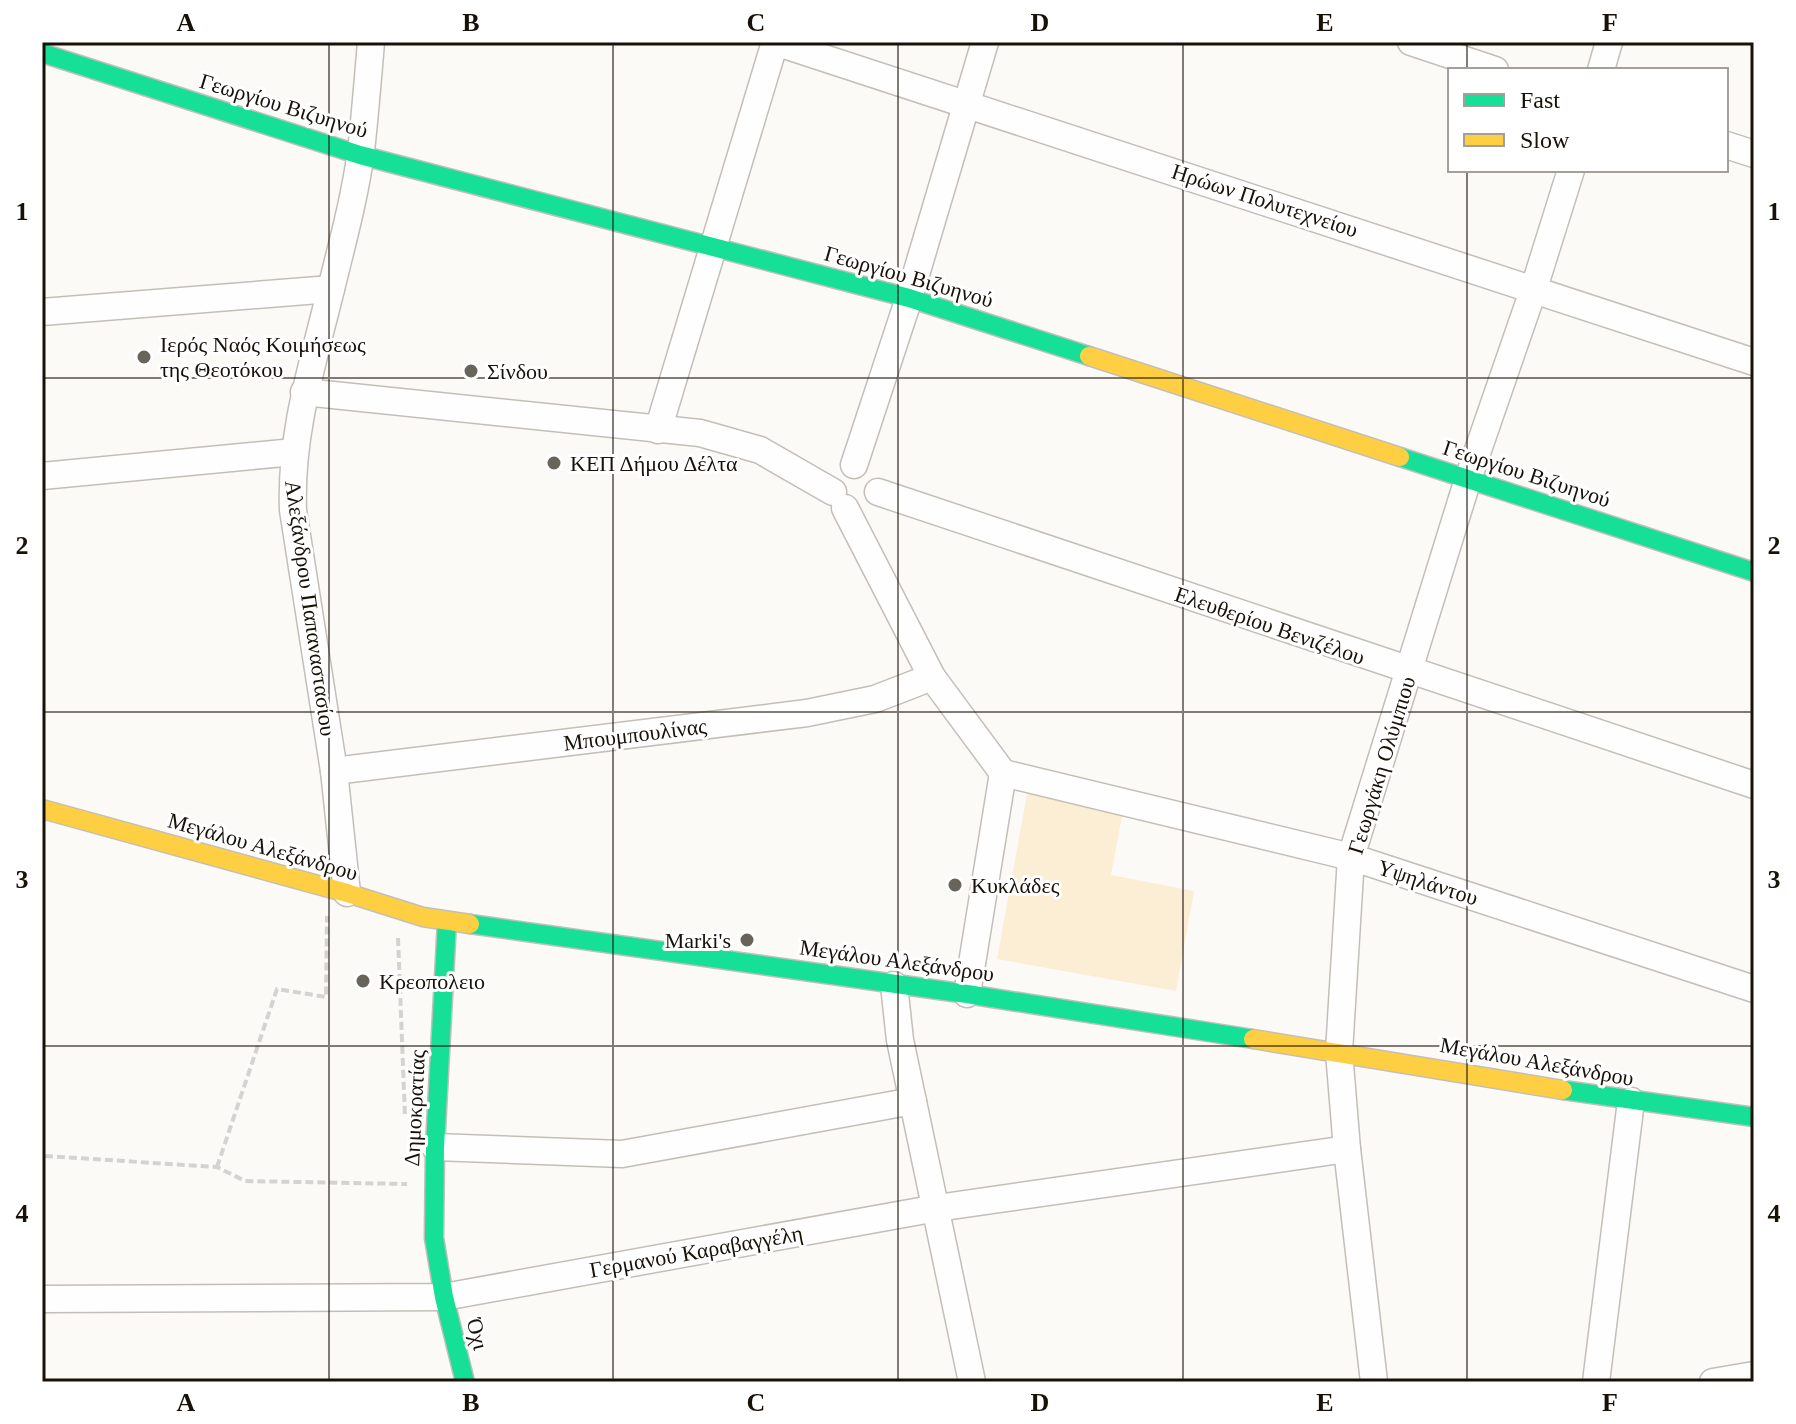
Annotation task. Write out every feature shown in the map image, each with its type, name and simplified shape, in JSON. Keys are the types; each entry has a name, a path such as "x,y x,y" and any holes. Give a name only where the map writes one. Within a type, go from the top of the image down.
{"street":[{"name":"Αλεξάνδρου Παπαναστασίου","path":"337,899 334,771 293,510 294,452 304,392 331,289 360,155 371,42"},
{"name":"Ηρώων Πολυτεχνείου","path":"775,42 1754,362"},
{"path":"658,430 775,42"},
{"path":"854,465 909,298 985,42"},
{"path":"1411,42 1489,68"},
{"path":"1602,68 1609,42"},
{"name":"Γεωργίου Βιζυηνού","path":"42,53 360,155 909,298 1754,572"},
{"path":"1728,146 1754,154"},
{"name":"Γεωργάκη Ολύμπιου","path":"1374,1382 1339,1052 1351,857 1468,479 1570,172"},
{"path":"42,312 331,289"},
{"path":"304,392 700,433 760,450 839,500 865,508 878,492 872,472 863,466 846,466 835,476 839,500 932,677 1003,773 967,994"},
{"path":"42,476 294,452"},
{"name":"Ελευθερίου Βενιζέλου","path":"878,492 1754,785"},
{"name":"Μπουμπουλίνας","path":"334,771 807,713 875,699 932,677"},
{"name":"Υψηλάντου","path":"1003,773 1351,857 1754,989"},
{"name":"Μεγάλου Αλεξάνδρου","path":"42,809 337,899 447,921 967,994 1631,1101 1754,1117"},
{"name":"Δημοκρατίας","path":"444,1297 434,1238 435,1147 447,921"},
{"path":"894,985 900,1040 972,1382"},
{"path":"435,1147 622,1154 913,1101"},
{"path":"1596,1382 1631,1101"},
{"name":"Γερμανού Καραβαγγέλη","path":"42,1299 444,1297 937,1208 1347,1149"},
{"name":"Όχι","path":"444,1297 465,1382"},
{"path":"1713,1382 1754,1375"}],"path":[{"path":"217,1167 277,989 326,997 337,899"},
{"path":"399,911 406,928 398,931 405,1121"},
{"path":"45,1156 217,1167 245,1181 407,1184 418,1174"}],"shaded area":[{"path":"1027,794 1123,811 1111,875 1194,891 1176,991 997,959"}],"traffic: fast":[{"path":"42,53 360,155 909,298 1089,356"},
{"path":"1400,457 1754,572"},
{"path":"447,921 435,1147 434,1238 444,1297 465,1382"},
{"path":"470,924 967,994 1253,1039"},
{"path":"1563,1090 1754,1117"}],"traffic: slow":[{"path":"1089,356 1400,457"},
{"path":"42,809 423,917 470,924"},
{"path":"1253,1039 1563,1090"}],"place":[{"name":"Ιερός Ναός Κοιμήσεως της Θεοτόκου","path":"144,357"},
{"name":"Σίνδου","path":"471,371"},
{"name":"ΚΕΠ Δήμου Δέλτα","path":"554,463"},
{"name":"Κυκλάδες","path":"955,885"},
{"name":"Marki's","path":"747,940"},
{"name":"Κρεοπολειο","path":"363,981"}]}
